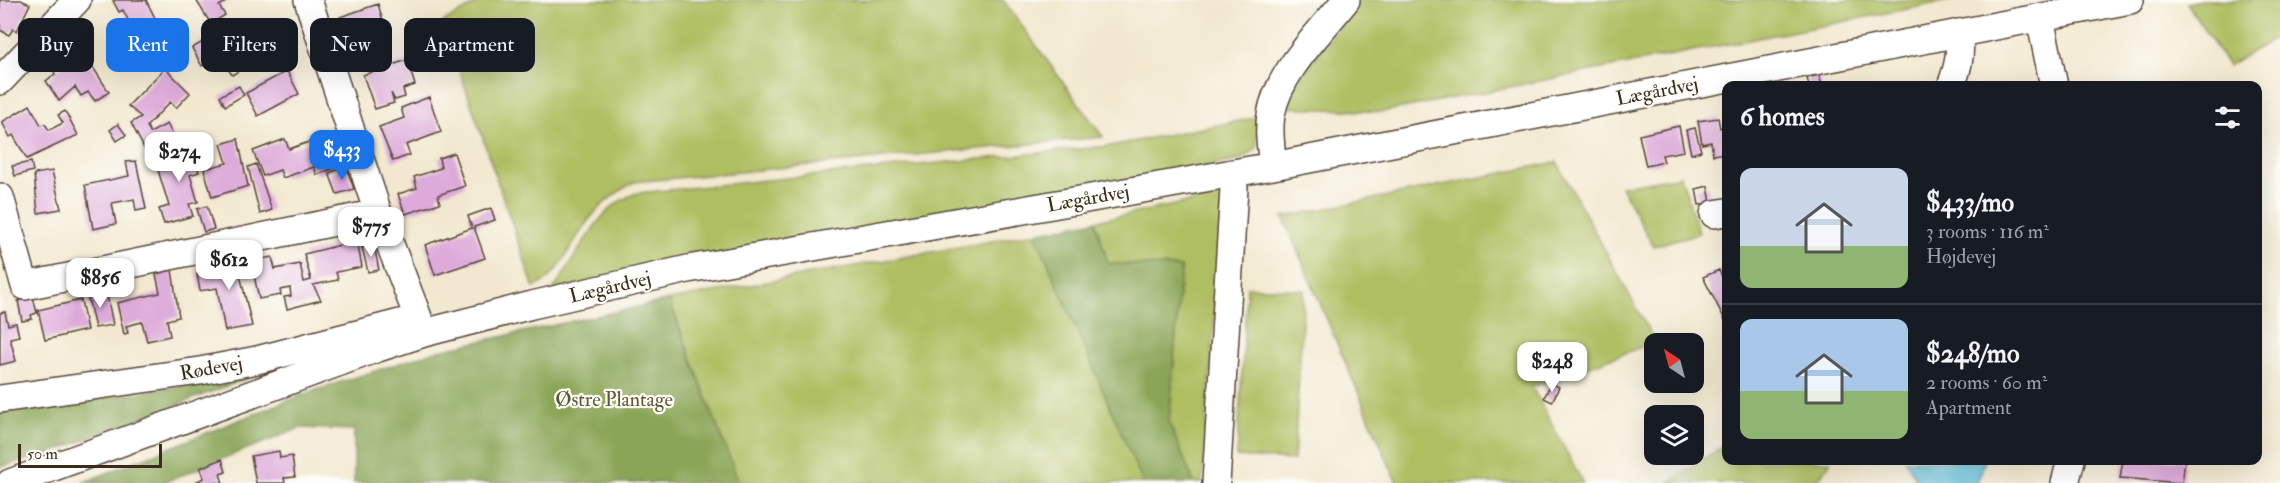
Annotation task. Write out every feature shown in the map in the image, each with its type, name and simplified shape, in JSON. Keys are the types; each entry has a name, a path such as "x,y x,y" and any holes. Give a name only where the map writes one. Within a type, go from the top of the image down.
{"street":[{"path":"0,81 77,0"},
{"path":"308,0 378,213 422,325"},
{"path":"1273,166 1269,130 1275,99 1300,58 1346,0"},
{"name":"Lægårdvej","path":"10,483 422,325 688,269 1273,166 2130,0"},
{"path":"2040,18 2053,81"},
{"path":"1953,81 1961,48 1958,33"},
{"path":"1216,483 1234,188 1232,173"},
{"path":"0,197 25,286 378,213"},
{"name":"Rødevej","path":"0,399 246,362 422,325"},
{"path":"2065,483 2070,465"}],"green space":[{"path":"483,0 1003,0 1103,137 634,182 600,207 588,220 557,270 534,288 460,72 535,72 535,18 450,18"},
{"path":"1359,0 1953,0 1382,112 1285,107 1301,76"},
{"path":"2201,0 2280,0 2280,35 2228,66 2187,3"},
{"path":"1259,117 1256,149 1240,160 553,290 599,220 624,199 638,193 1110,146"},
{"path":"1557,162 1650,333 1644,333 1644,346 1532,387 1583,483 1397,483 1283,217"},
{"path":"1681,176 1699,233 1653,246 1621,186"},
{"path":"1224,195 1202,483 1194,483 1169,423 1181,268 1108,263 1095,221"},
{"path":"1095,221 1108,263 1181,267 1169,423 1194,483 1143,483 1035,233"},
{"path":"1035,233 1143,483 739,483 669,300"},
{"path":"1247,287 1304,290 1294,460 1237,457"},
{"name":"Østre Plantage","path":"669,300 739,483 354,483 354,430 300,428 162,483 82,483 304,394 440,350"},
{"path":"256,375 50,453 0,467 0,413"},
{"path":"1722,447 1722,465 1828,465 1816,483 1668,483 1695,465 1704,465 1704,459"}],"water":[{"path":"1908,465 1984,465 1977,483 1918,483"}],"building":[{"path":"0,0 21,0 30,4 23,18 18,18 17,31 13,29 9,35 0,30"},
{"path":"146,0 155,18 127,18 123,10 119,12 113,1"},
{"path":"196,0 229,0 219,6 225,15 220,18 207,18"},
{"path":"378,4 382,18 340,18"},
{"path":"201,43 201,64 192,48"},
{"path":"404,61 404,72 411,72 415,85 403,89 405,97 395,100 391,93 394,103 375,109 363,75 372,72 392,72 392,65"},
{"path":"94,69 109,92 95,101 88,92 81,96 75,87 59,101 46,81 55,74 54,72 94,72"},
{"path":"161,72 169,72 190,93 176,108 170,102 147,126 150,133 167,124 174,137 145,150 131,123 141,117 128,106"},
{"path":"288,72 299,94 258,116 246,93"},
{"path":"1819,75 1821,81 1808,81 1807,78"},
{"path":"239,86 244,95 225,106 220,96"},
{"path":"429,97 441,132 406,145 410,155 393,161 379,127 404,118 401,108"},
{"path":"30,105 41,125 45,124 49,130 63,123 58,115 65,111 78,135 27,159 13,135 10,137 2,122"},
{"path":"1718,118 1720,128 1722,128 1722,154 1713,155 1711,142 1702,144 1698,121"},
{"path":"118,124 126,135 117,141 110,130"},
{"path":"1679,126 1684,151 1662,155 1664,162 1646,166 1639,135"},
{"path":"1695,128 1701,151 1691,154 1686,130"},
{"path":"323,137 334,168 317,175 314,167 283,178 280,170 263,176 253,151 285,139 289,149"},
{"path":"238,139 248,186 212,197 204,169 227,163 221,144"},
{"path":"189,141 199,172 190,175 198,202 189,204 193,216 164,224 159,209 169,206 158,170 172,166 167,148"},
{"path":"454,153 465,186 438,195 440,203 405,214 398,194 417,188 414,177 441,168 439,158"},
{"path":"136,161 146,209 136,211 134,199 112,203 116,224 93,229 85,185 129,176 126,162"},
{"path":"31,162 33,171 15,176 12,166"},
{"path":"256,164 272,210 260,214 248,167"},
{"path":"346,167 354,189 337,194 329,173"},
{"path":"52,171 61,209 38,213 34,174"},
{"path":"1708,186 1711,203 1699,205 1696,189"},
{"path":"207,206 214,229 204,232 197,209"},
{"path":"491,208 495,220 474,227 485,258 435,275 425,245 472,228 468,216"},
{"path":"357,241 362,267 336,272 338,280 313,285 321,300 287,309 284,297 291,296 290,288 280,290 281,295 259,299 251,261 272,257 275,269 300,264 304,282 311,280 304,254"},
{"path":"374,245 379,270 368,272 362,247"},
{"path":"246,253 249,268 239,270 252,326 225,331 217,288 200,291 197,274 215,271 216,276 221,274 218,258"},
{"path":"172,270 179,317 167,320 170,336 147,341 142,322 126,326 128,333 124,334 117,303 160,293 156,274"},
{"path":"1719,270 1722,277 1722,314 1703,277"},
{"path":"106,290 113,325 95,328 87,294"},
{"path":"33,297 37,313 31,315 32,319 22,321 18,301"},
{"path":"81,300 87,330 45,340 38,310"},
{"path":"5,312 8,325 16,323 19,336 10,338 16,361 0,365 0,313"},
{"path":"1551,383 1559,387 1552,402 1544,398"},
{"path":"279,451 280,458 292,456 295,477 284,478 285,483 256,483 251,456"},
{"path":"222,459 226,472 220,474 223,483 193,483 204,478 200,468"},
{"path":"2122,465 2184,465 2182,483 2120,478"}]}
